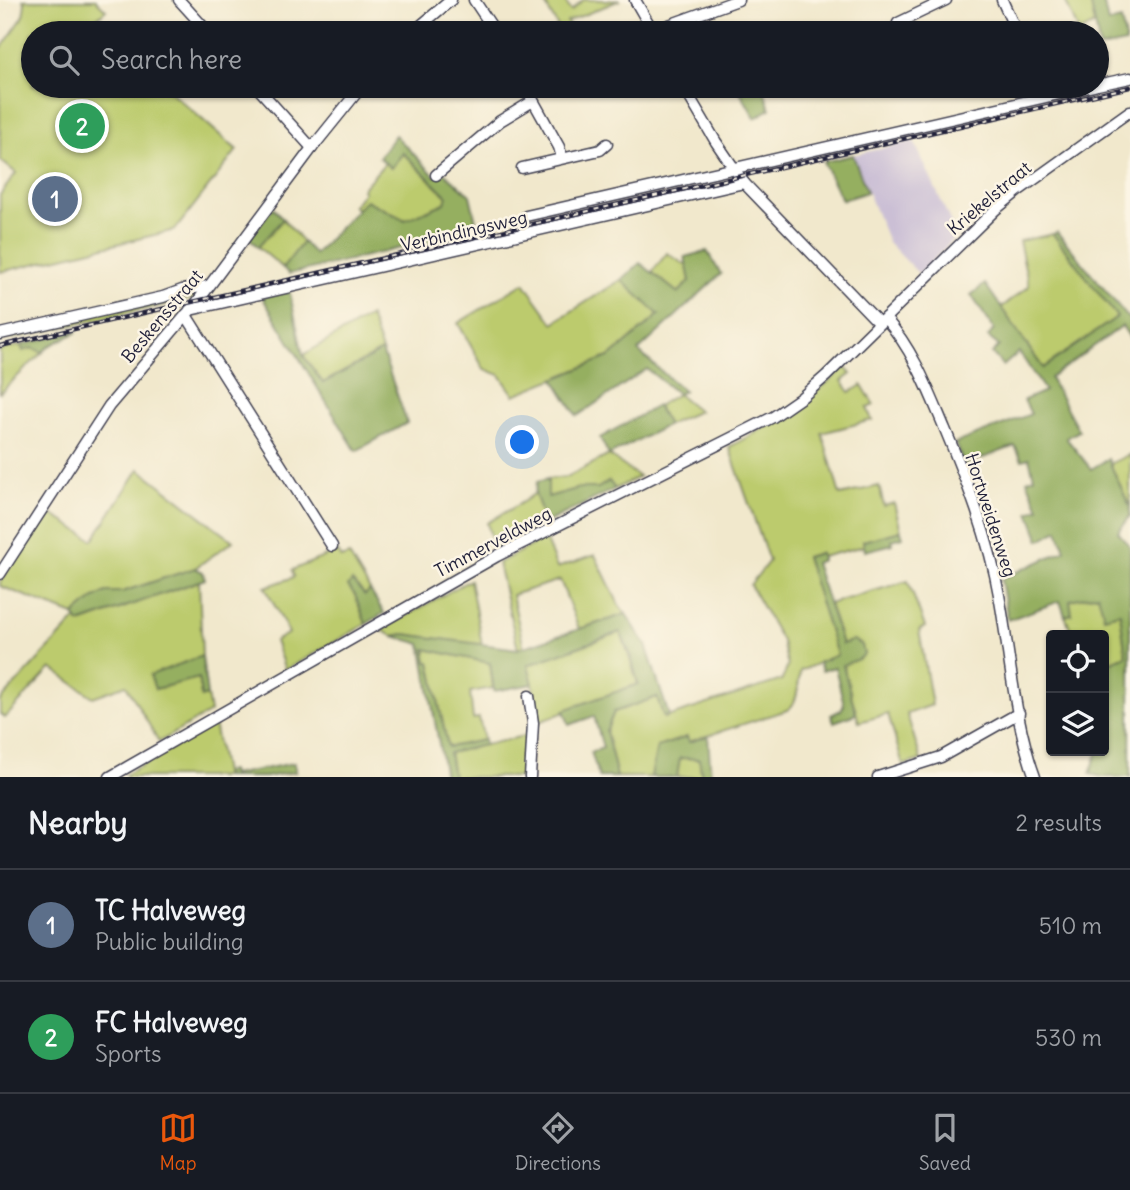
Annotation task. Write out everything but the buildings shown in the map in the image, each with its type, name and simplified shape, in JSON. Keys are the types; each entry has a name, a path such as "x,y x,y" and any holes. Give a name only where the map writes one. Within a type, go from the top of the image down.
{"street":[{"path":"179,0 198,21"},
{"path":"426,21 451,0"},
{"path":"474,0 488,21"},
{"path":"635,0 647,21"},
{"path":"682,21 738,0"},
{"path":"902,21 946,0"},
{"path":"1002,0 1012,21"},
{"path":"1109,82 1130,78"},
{"path":"267,98 312,148"},
{"name":"Beskensstraat","path":"0,574 108,405 188,312 352,98"},
{"path":"532,98 559,147 562,159"},
{"name":"Hortweidenweg","path":"690,98 736,172 905,341 918,364 987,544 999,593 1019,713 1035,777"},
{"path":"526,216 736,172 1016,98"},
{"path":"436,175 500,121 534,101"},
{"name":"Kriekelstraat","path":"882,320 995,210 1130,111"},
{"path":"522,167 600,150 607,144"},
{"path":"627,189 722,167 736,172"},
{"name":"Verbindingsweg","path":"188,312 736,172"},
{"path":"0,334 208,286"},
{"path":"188,312 332,546"},
{"name":"Timmerveldweg","path":"110,777 497,556 774,417 820,382 882,320"},
{"path":"529,696 533,723 530,777"},
{"path":"878,777 941,757 1019,713"}],"shaded area":[{"path":"914,141 957,236 919,274 888,242 853,155"}],"green space":[{"path":"23,0 96,0 106,10 94,21 21,21 21,98 178,98 237,150 175,230 0,272 0,195 16,173 0,160 0,50 23,17"},
{"path":"543,0 564,0 571,11 583,0 620,0 569,21 555,21"},
{"path":"1065,0 1090,0 1094,21 1074,21"},
{"path":"1090,0 1103,0 1108,21 1094,21"},
{"path":"1121,20 1126,43 1109,46 1109,23"},
{"path":"744,98 767,98 770,109 755,118"},
{"path":"395,135 435,176 445,173 470,195 478,230 289,274 283,268 303,242 315,254 366,200 405,220 445,203 447,196 403,153 391,168 379,157"},
{"path":"403,153 447,197 445,203 405,220 366,200 357,209 353,206 364,192 362,189 385,163 391,168"},
{"path":"853,155 867,192 842,200 823,162"},
{"path":"273,207 283,219 258,247 249,238"},
{"path":"283,219 303,242 283,268 258,247"},
{"path":"1057,232 1130,320 1130,338 1122,326 1050,378 1079,431 1066,438 1091,469 1108,459 1130,507 1130,516 1118,532 1130,546 1130,777 1090,774 1096,756 1109,756 1109,663 1126,656 1120,613 1104,617 1098,594 1070,600 1072,614 1065,616 1060,601 1008,620 1001,579 1065,550 1058,530 1040,540 1029,512 1039,508 1027,480 1034,477 1029,458 1022,460 1015,446 964,465 955,443 1031,414 1024,400 1045,391 1019,352 1003,366 992,353 999,346 988,337 994,329 971,295 985,284 1043,368 1117,317 1053,234"},
{"path":"1053,234 1117,317 1043,368 1001,308 1029,286 1019,241"},
{"path":"707,251 721,274 638,351 684,391 678,394 647,369 577,416 554,379 611,356 659,315 621,280 640,263 678,293 690,281 685,257"},
{"path":"667,253 687,266 690,281 678,293 652,272"},
{"path":"621,280 660,314 611,356 514,395 500,375 484,369 458,323 524,283 553,323"},
{"path":"289,290 303,355 323,383 382,351 407,423 356,451 262,297"},
{"path":"188,291 198,292 195,298 0,341 0,337"},
{"path":"370,316 382,351 323,383 303,355"},
{"path":"77,332 49,346 43,352 32,348 23,351 21,345"},
{"path":"21,345 23,350 32,348 43,352 0,393 0,350"},
{"path":"845,367 851,374 842,381 850,392 862,385 874,405 867,408 872,420 822,433 840,495 879,486 884,506 894,503 901,531 863,541 864,546 821,557 819,553 806,557 838,655 800,671 796,698 787,710 688,742 687,737 657,747 651,777 617,777 606,731 614,712 657,697 664,718 782,680 788,666 782,641 750,585 769,561 729,447 790,412"},
{"path":"678,394 699,411 668,425 657,406"},
{"path":"657,406 668,425 609,455 600,438"},
{"path":"1130,454 1130,507 1110,464"},
{"path":"609,455 639,477 615,489 609,481 598,488 580,488 548,497 548,479 567,477"},
{"path":"139,469 233,541 195,568 122,592 106,592 74,615 0,586 45,510 93,540"},
{"path":"548,479 548,497 580,488 598,488 609,481 615,489 545,523 535,493 537,482"},
{"path":"535,493 545,523 495,550 487,523"},
{"path":"901,531 903,537 892,540 893,544 865,551 863,541"},
{"path":"545,538 557,568 595,555 626,614 579,629 560,580 512,595 524,648 518,649 498,563"},
{"path":"338,551 341,558 349,555 370,590 365,596 355,595 366,624 285,670 275,641 289,633 265,587 294,577 292,570"},
{"path":"820,553 822,560 815,563 842,644 854,640 862,645 864,654 859,659 843,665 856,714 834,722 831,715 841,710 844,705 835,667 822,671 819,662 837,655 806,557"},
{"path":"195,568 203,572 205,579 79,623 74,615 106,592 122,592"},
{"path":"470,580 482,645 404,634 393,636 381,630"},
{"path":"199,581 202,656 151,675 155,689 199,677 201,696 207,695 210,712 159,742 126,685 93,697 51,668 5,718 0,714 0,701 76,619 80,623"},
{"path":"352,581 365,595 370,590 384,613 366,624 355,595 348,586"},
{"path":"908,581 925,627 919,630 932,705 907,714 921,760 903,765 888,714 859,722 842,664 864,653 859,643 842,644 829,604"},
{"path":"1099,594 1120,613 1126,656 1109,663 1109,630 1071,630 1065,616 1072,614 1069,600"},
{"path":"626,614 646,645 669,716 664,718 657,697 614,712 606,731 617,777 599,777 591,752 603,748 594,716 569,725 564,710 638,684 631,656 620,632 528,665 533,684 494,691 490,663 425,649 448,747 484,740 485,745 449,753 453,777 445,777 421,644 393,636 404,634 518,649"},
{"path":"621,632 638,684 536,723 533,684 528,665"},
{"path":"425,649 490,663 493,688 470,692 473,719 479,718 484,740 448,748"},
{"path":"202,656 207,695 201,697 199,678 155,689 150,675"},
{"path":"214,724 225,777 126,777 125,775"},
{"path":"528,735 527,777 453,777 449,753"},
{"path":"708,736 711,777 702,777 699,759 680,758 677,777 651,777 657,747 687,737 689,742"},
{"path":"679,758 699,758 702,777 677,777"},
{"path":"294,763 296,772 265,777 225,777 224,772 231,771 232,775"}],"railway":[{"path":"1109,92 1130,87"},
{"path":"0,346 1082,98"}],"place":[{"name":"FC Halveweg","path":"82,126"},
{"name":"TC Halveweg","path":"55,199"}]}
